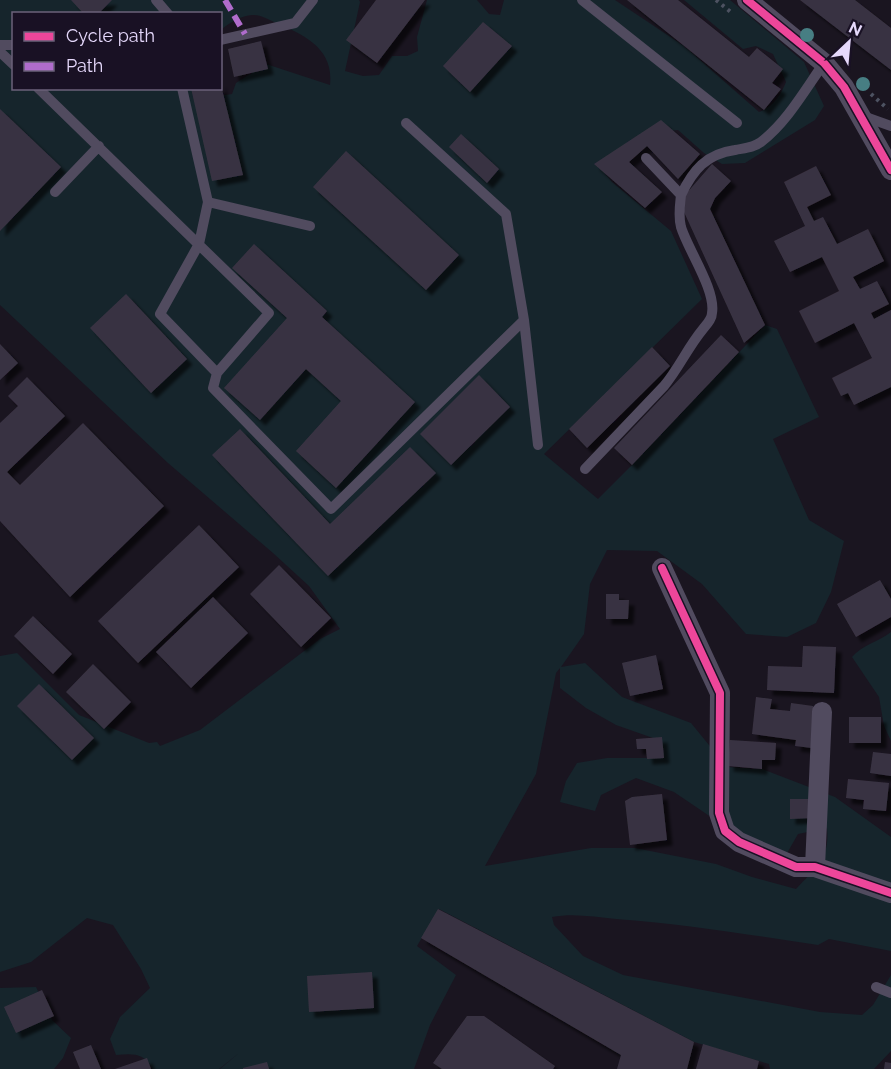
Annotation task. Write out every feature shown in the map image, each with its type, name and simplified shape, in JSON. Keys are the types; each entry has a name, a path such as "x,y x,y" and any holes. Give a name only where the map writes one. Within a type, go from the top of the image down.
{"street":[{"path":"747,0 824,63 844,87 891,170"},
{"path":"662,568 720,693 719,813 725,831 739,842 796,867 815,867 891,892"},
{"path":"815,867 822,712"}],"lane":[{"path":"156,0 166,12"},
{"path":"222,40 295,23 313,0"},
{"path":"582,0 737,123"},
{"path":"0,52 12,63"},
{"path":"585,469 664,386 692,342 711,318 713,312 710,295 681,226 679,210 681,195 692,173 702,163 733,150 755,147 782,121 824,63"},
{"path":"40,90 269,313 217,373 213,388 331,509 524,320"},
{"path":"182,90 208,202 200,244 160,314 217,373"},
{"path":"859,115 891,126"},
{"path":"406,123 506,214 524,320 538,445"},
{"path":"55,192 99,146"},
{"path":"646,158 681,195"},
{"path":"208,202 310,226"},
{"path":"876,987 891,993"}],"shaded area":[{"path":"0,0 359,0 345,71 363,76 379,75 392,56 407,56 418,51 417,37 427,0 477,0 489,14 500,15 504,0 615,0 684,46 759,112 776,100 786,82 773,54 756,46 743,49 684,0 730,0 804,62 824,106 815,120 745,163 722,164 704,153 678,130 661,132 600,167 612,182 671,231 702,299 544,454 598,499 765,325 777,329 819,417 773,439 809,520 844,541 831,592 816,623 787,637 746,634 702,584 657,551 607,550 590,584 584,634 561,667 585,663 622,697 691,723 727,767 762,769 835,797 891,837 891,951 829,939 818,945 667,924 568,915 552,917 554,925 583,956 623,975 820,1012 862,1015 873,1005 891,975 891,1051 874,1069 770,1069 769,1064 694,1042 439,909 417,946 456,975 430,1025 414,1069 220,1069 239,1053 219,1069 152,1069 149,1063 137,1055 116,1055 110,1039 120,1017 150,988 141,969 113,925 87,918 31,962 0,972 0,656 17,653 79,715 149,743 157,742 160,746 200,730 320,639 340,629 309,586 168,463 0,305","holes":["560,668 560,688 586,708 616,725 653,738 659,758 607,758 577,763 566,781 560,802 595,811 601,795 636,778 674,792 733,832 786,855 798,834 827,828 826,848 820,862 796,889 716,864 635,848 591,848 485,866 536,774 556,673"]},
{"path":"891,632 891,741 884,726 879,697 852,657 860,649"},
{"path":"36,987 52,1020 71,1038 63,1058 54,1069 0,1069 0,988"}],"building":[{"path":"71,0 112,0 100,12 82,12"},
{"path":"376,0 425,0 377,63 346,40"},
{"path":"627,0 678,0 749,57 757,48 783,69 772,83 781,89 764,110"},
{"path":"800,0 855,0 891,28 891,70"},
{"path":"483,22 512,46 470,92 443,66"},
{"path":"261,41 268,69 234,77 228,49"},
{"path":"222,89 243,175 212,181 191,90"},
{"path":"0,109 61,167 0,231"},
{"path":"661,120 700,154 678,179 647,146 629,162 662,192 645,208 594,164"},
{"path":"461,134 499,169 487,183 449,147"},
{"path":"346,151 459,255 426,290 313,187"},
{"path":"712,164 731,181 715,198 710,209 765,325 744,343 684,212 685,195"},
{"path":"816,166 831,195 807,207 814,221 823,217 837,244 868,229 884,261 853,277 860,289 877,281 889,304 871,313 874,319 891,310 891,387 854,405 848,393 841,396 832,378 872,358 854,323 815,343 799,311 839,291 822,257 790,272 774,241 805,226 784,182"},
{"path":"254,244 327,311 322,317 415,402 336,488 296,451 341,401 306,369 260,420 224,388 287,318 232,268"},
{"path":"126,294 187,359 151,393 90,328"},
{"path":"721,335 739,352 632,465 614,448"},
{"path":"0,344 18,363 0,380"},
{"path":"652,347 670,366 587,448 569,429"},
{"path":"479,375 510,407 451,465 420,434"},
{"path":"27,377 65,416 7,472 20,485 83,423 164,506 70,597 0,521 0,423 18,406 8,396"},
{"path":"240,429 330,524 410,447 436,473 328,576 212,455"},
{"path":"199,525 239,567 138,663 98,621"},
{"path":"279,565 331,618 301,647 250,594"},
{"path":"880,580 891,599 891,617 856,637 837,604"},
{"path":"606,594 619,594 619,600 629,600 628,619 606,619"},
{"path":"213,597 248,633 191,688 156,652"},
{"path":"33,616 72,654 53,674 14,636"},
{"path":"803,646 836,647 834,693 767,690 768,666 802,667"},
{"path":"656,655 663,689 630,696 622,663"},
{"path":"93,664 131,702 104,729 66,692"},
{"path":"39,684 94,738 72,760 17,706"},
{"path":"756,697 772,699 770,709 790,711 791,703 813,706 816,712 812,748 795,746 796,740 752,734"},
{"path":"849,717 881,717 881,743 849,743"},
{"path":"662,737 664,758 647,759 646,749 637,749 636,739"},
{"path":"730,740 776,743 775,760 762,760 762,769 728,766"},
{"path":"873,752 891,754 891,776 870,773"},
{"path":"848,779 889,783 886,811 863,809 864,800 846,798"},
{"path":"662,794 667,840 630,845 625,801 632,797"},
{"path":"790,799 812,799 812,818 790,819"},
{"path":"438,909 694,1042 687,1069 617,1069 621,1055 421,938"},
{"path":"372,972 374,1008 309,1012 307,976"},
{"path":"42,990 54,1016 16,1033 4,1007"},
{"path":"467,1016 484,1016 555,1066 553,1069 442,1069 433,1063"},
{"path":"703,1044 759,1061 757,1069 696,1069"},
{"path":"91,1045 101,1069 80,1069 73,1052"},
{"path":"147,1058 151,1069 115,1069"},
{"path":"267,1062 269,1069 243,1069 243,1068"},
{"path":"885,1062 891,1063 891,1069 884,1069"}],"marked path":[{"path":"225,0 245,34"}],"cycle path":[{"path":"747,0 824,63 844,87 891,170"},
{"path":"662,568 720,693 719,813 725,831 739,842 796,867 815,867 891,893"}]}
